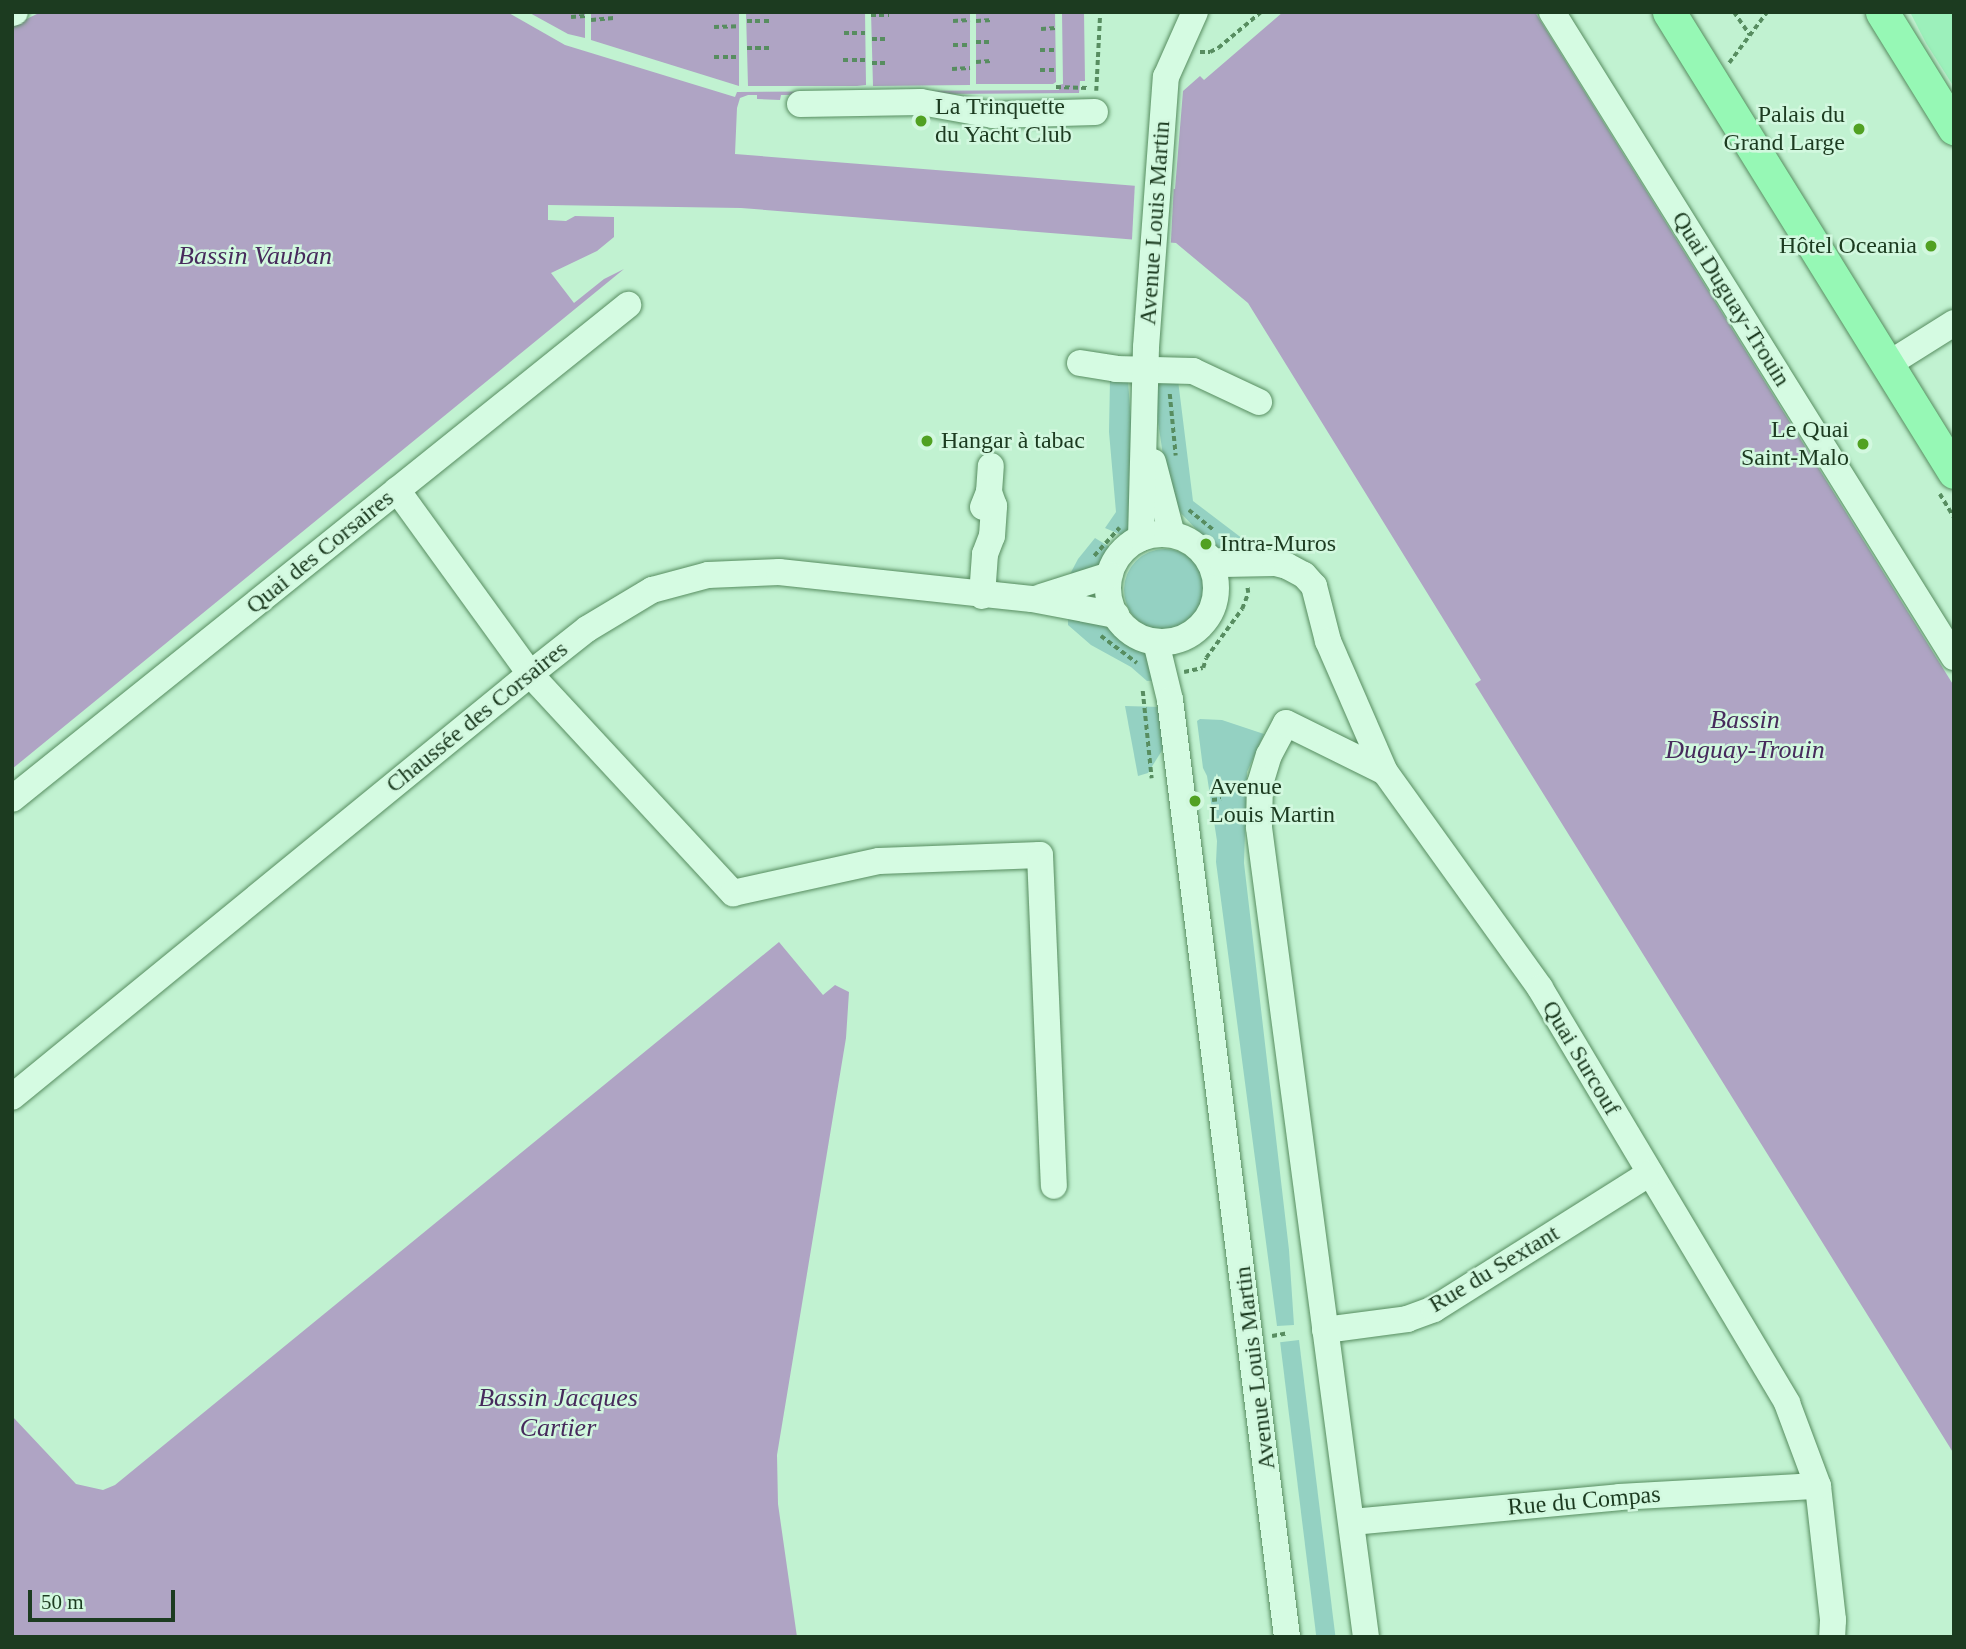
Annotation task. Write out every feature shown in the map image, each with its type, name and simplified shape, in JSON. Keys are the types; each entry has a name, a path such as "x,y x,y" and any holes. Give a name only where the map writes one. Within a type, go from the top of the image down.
{"main road":[{"path":"1669,12 1954,472"},
{"path":"1882,12 1954,128"}],"street":[{"name":"Avenue Louis Martin","path":"1141,538 1145,369 1166,77 1195,12"},
{"name":"Quai Duguay-Trouin","path":"1552,12 1954,657"},
{"path":"800,104 921,102 993,115 1095,112"},
{"name":"Quai des Corsaires","path":"12,799 628,305"},
{"path":"1887,365 1954,323"},
{"path":"1080,363 1116,369 1194,371 1259,402"},
{"name":"Avenue Louis Martin","path":"1145,440 1172,535"},
{"path":"982,596 985,554 981,532 991,466"},
{"path":"397,490 530,674 733,893 879,862 1040,855 1054,1186"},
{"path":"1203,552 1212,568 1216,586 1212,609 1193,632 1180,639 1156,642 1133,633 1116,615 1110,603 1110,575 1122,551 1141,538 1172,535 1184,538 1203,552 1214,562 1275,563 1304,575 1319,597 1328,641"},
{"name":"Chaussée des Corsaires","path":"12,1097 530,674 620,607 652,590 708,575 779,572 982,596 1032,599 1116,615"},
{"name":"Chaussée des Corsaires","path":"1032,599 1110,575"},
{"path":"1216,586 1253,576 1269,576 1287,582 1328,641"},
{"name":"Quai Surcouf","path":"1328,641 1385,772 1539,988 1787,1403 1818,1486 1832,1637"},
{"name":"Avenue Louis Martin","path":"1156,642 1172,722 1287,1637"},
{"path":"1366,1637 1259,827 1260,784 1269,755 1286,723 1385,772"},
{"name":"Rue du Sextant","path":"1325,1330 1407,1319 1434,1308 1650,1173"},
{"name":"Rue du Compas","path":"1352,1522 1619,1497 1818,1486"}],"path":[{"path":"1095,112 1100,12"},
{"path":"1210,52 1261,12"},
{"path":"1734,12 1750,35"},
{"path":"1723,70 1767,12"},
{"path":"871,15 889,15"},
{"path":"570,17 585,16"},
{"path":"591,20 614,18"},
{"path":"953,21 970,20"},
{"path":"976,21 992,20"},
{"path":"747,21 770,21"},
{"path":"714,27 739,26"},
{"path":"1041,29 1056,28"},
{"path":"844,33 865,33"},
{"path":"872,39 889,39"},
{"path":"976,42 992,42"},
{"path":"953,45 970,45"},
{"path":"747,48 771,48"},
{"path":"1040,50 1056,50"},
{"path":"715,57 739,57"},
{"path":"843,60 865,60"},
{"path":"976,62 991,61"},
{"path":"872,63 889,63"},
{"path":"952,69 970,68"},
{"path":"1040,71 1056,70"},
{"path":"1056,87 1082,87"},
{"path":"1182,672 1203,668"},
{"path":"1142,683 1152,779"},
{"path":"1212,800 1221,799"}],"shaded area":[{"path":"1110,379 1128,381 1138,513 1124,536 1105,528 1116,512 1109,432"},
{"path":"1178,380 1193,501 1247,542 1249,559 1214,548 1176,508 1164,462 1153,388 1163,381"},
{"path":"1095,538 1113,549 1106,564 1068,578 1078,559"},
{"path":"1165,549 1181,552 1194,561 1203,574 1206,590 1203,606 1194,619 1181,628 1165,631 1149,628 1136,619 1127,606 1124,590 1127,574 1136,561 1149,552"},
{"path":"1068,614 1105,626 1125,643 1145,653 1155,666 1160,680 1147,681 1131,667 1091,645 1068,625"},
{"path":"1125,706 1161,707 1166,744 1148,773 1138,776"},
{"path":"1222,720 1264,734 1247,772 1244,863 1289,1250 1294,1325 1277,1326 1216,862 1217,841 1197,721"},
{"path":"1299,1340 1335,1637 1316,1637 1280,1342"}],"sand":[{"path":"1910,12 1954,12 1954,87 1926,43"}],"water":[{"path":"41,12 1084,12 1085,81 1080,81 1079,93 781,95 780,100 757,99 757,95 748,95 740,98 737,108 735,154 1175,189 1183,91 1200,76 1204,80 1283,12 1535,12 1954,686 1954,1454 1475,684 1481,680 1248,303 1176,243 741,208 548,205 548,220 566,221 575,216 614,217 614,237 597,251 551,273 574,303 604,279 624,269 12,769 12,26"},
{"name":"Bassin Jacques Cartier","path":"779,942 823,995 835,985 849,992 846,1038 777,1455 778,1504 797,1637 12,1637 12,1416 76,1484 103,1490 115,1485"}],"pier":[{"path":"507,12 528,12 568,34 585,38 585,12 591,12 591,40 739,86 739,12 746,12 748,86 857,86 866,85 865,12 871,12 873,86 970,85 970,12 976,12 976,84 1053,84 1056,82 1055,12 1062,12 1063,84 1059,85 1059,90 737,92 735,97 565,45"},
{"path":"1135,182 1174,184 1171,243 1132,241"}],"place":[{"name":"La Trinquette du Yacht Club","path":"921,121"},
{"name":"Palais du Grand Large","path":"1859,129"},
{"name":"Hôtel Oceania","path":"1931,246"},
{"name":"Hangar à tabac","path":"927,441"},
{"name":"Le Quai Saint-Malo","path":"1863,444"},
{"name":"Intra-Muros","path":"1206,544"},
{"name":"Avenue Louis Martin","path":"1195,801"}],"water label":[{"name":"Bassin Vauban","path":"255,256"},
{"name":"Bassin Duguay-Trouin","path":"1745,735"}]}
